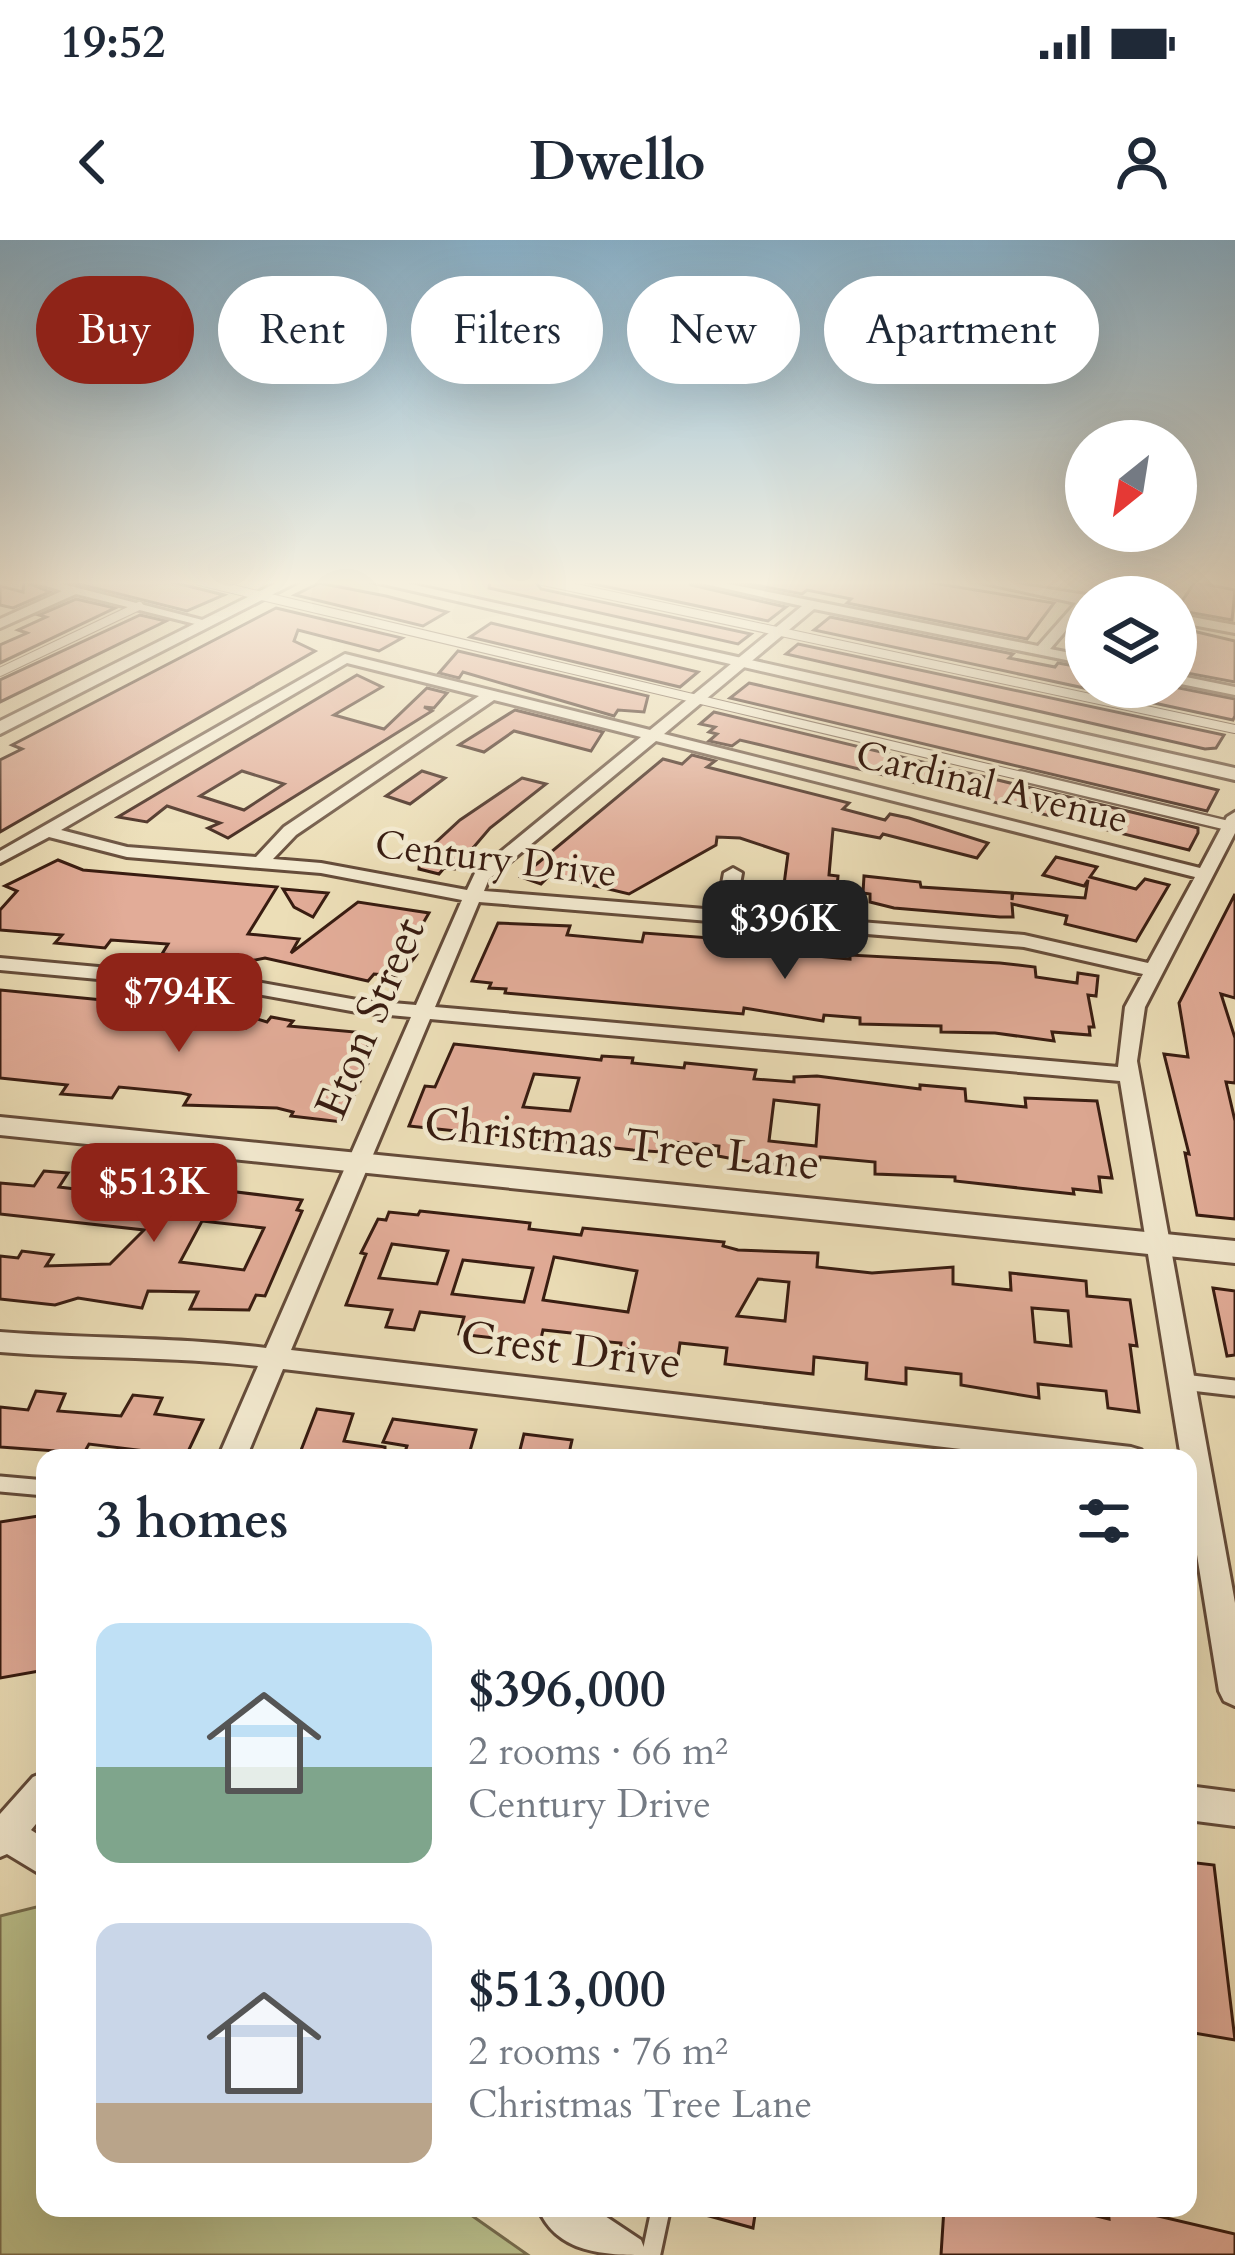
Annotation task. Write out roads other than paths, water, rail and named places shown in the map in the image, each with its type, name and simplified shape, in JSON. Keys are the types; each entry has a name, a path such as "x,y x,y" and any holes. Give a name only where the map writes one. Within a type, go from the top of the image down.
{"street":[{"path":"0,728 104,675"},
{"name":"Cardinal Avenue","path":"46,831 316,675"},
{"name":"Cardinal Avenue","path":"412,675 1204,874"},
{"name":"Eton Street","path":"236,1449 470,896 495,862 725,675"},
{"path":"799,675 1235,773"},
{"path":"1197,683 1235,691"},
{"path":"260,863 290,831 491,695"},
{"path":"1190,1449 1183,1382 1129,1075 1128,1033 1153,970 1233,822"},
{"path":"0,858 46,831"},
{"name":"Century Drive","path":"46,831 127,852 321,868 470,896 1024,941 1153,970"},
{"path":"725,916 733,873"},
{"path":"0,964 251,986 421,1012 1129,1075"},
{"name":"Christmas Tree Lane","path":"0,1126 1235,1252"},
{"name":"Crest Drive","path":"0,1342 87,1349 185,1348 1054,1449"},
{"path":"1197,1491 1235,1691"},
{"path":"36,1798 3,1837 36,1855"},
{"path":"1197,1804 1235,1809"},
{"path":"571,2217 626,2255"}],"lane":[{"path":"599,675 1233,822"},
{"path":"984,675 1235,729"},
{"path":"1183,1382 1235,1388"},
{"path":"0,1484 36,1487"},
{"path":"651,2255 659,2217"}]}
